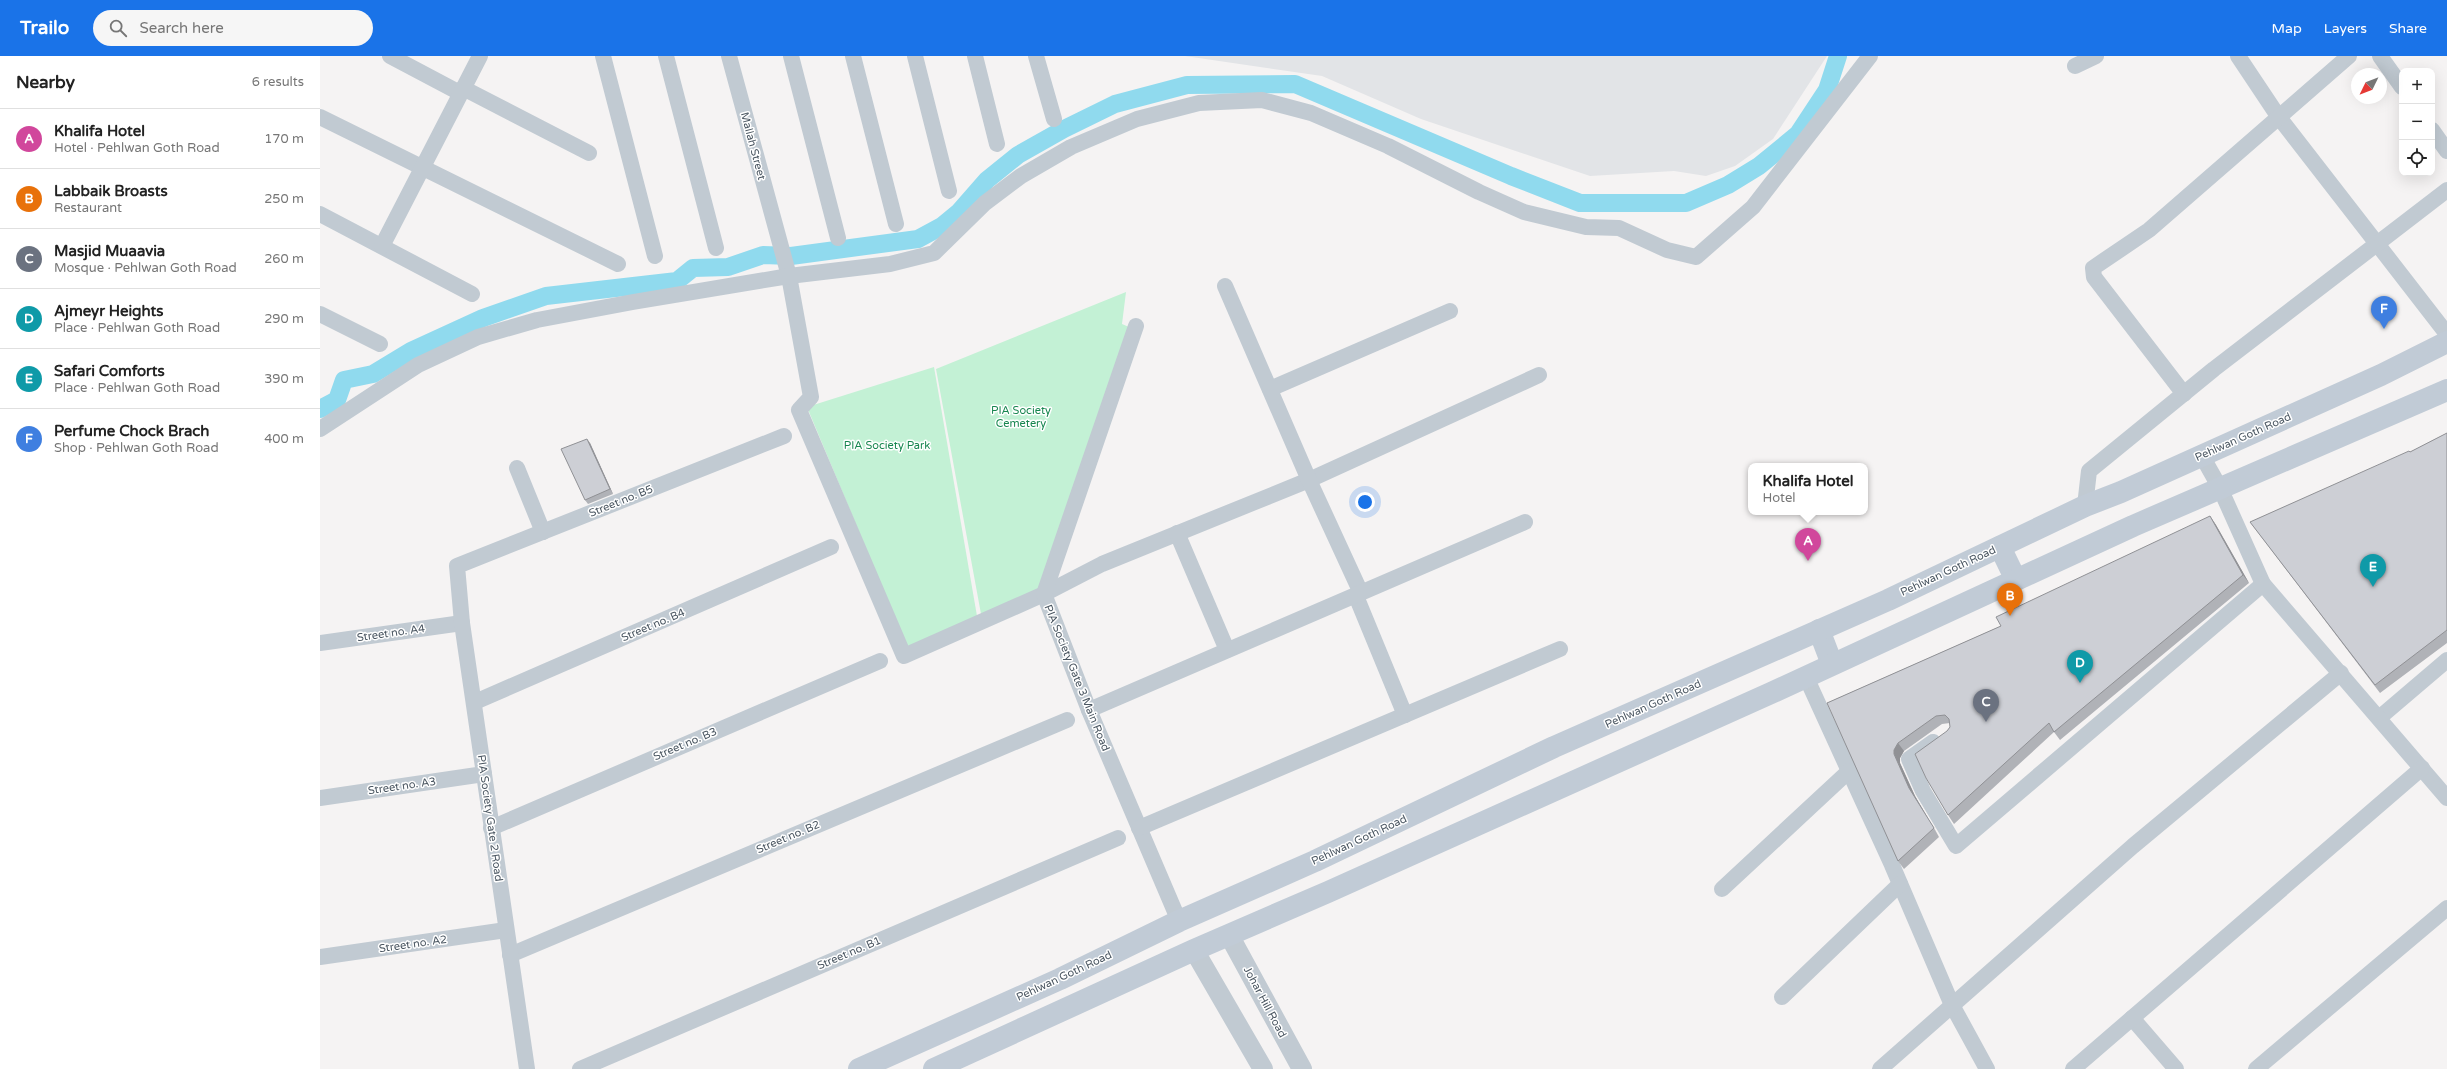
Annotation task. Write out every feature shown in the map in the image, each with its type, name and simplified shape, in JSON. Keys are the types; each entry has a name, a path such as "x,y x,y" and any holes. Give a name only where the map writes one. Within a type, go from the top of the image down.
{"main road":[{"name":"Pehlwan Goth Road","path":"860,1069 1080,969 1179,921 1315,861 1554,747 1819,630 2000,547 2085,506 2202,456 2381,375 2447,342"},
{"path":"934,1069 1194,950 1328,892 1806,677 2220,488 2447,390"},
{"path":"2000,547 2016,580"},
{"path":"1819,630 1832,664"},
{"path":"1315,861 1328,892"},
{"path":"1080,969 1093,996"}],"street":[{"path":"390,56 590,153"},
{"path":"382,246 480,56"},
{"path":"603,56 655,256"},
{"path":"666,56 716,248"},
{"name":"Mallah Street","path":"729,56 777,236 788,270 811,397"},
{"path":"791,56 838,238"},
{"path":"853,56 896,224"},
{"path":"915,56 949,191"},
{"path":"975,56 998,144"},
{"path":"1036,56 1054,119"},
{"path":"320,429 418,366 478,337 537,320 788,270 890,264 934,253 985,203 1020,176 1070,148 1137,119 1199,103 1262,100 1311,113 1388,146 1479,192 1524,212 1586,227 1619,228 1667,250 1696,257 1753,207 1870,56"},
{"path":"2074,66 2096,56"},
{"path":"2238,56 2278,116 2447,334"},
{"path":"2184,394 2094,277 2093,268 2149,230 2278,116 2349,56"},
{"path":"2380,56 2399,83"},
{"path":"320,117 618,264"},
{"path":"2435,134 2447,151"},
{"path":"2085,506 2089,471 2184,394 2447,190"},
{"path":"320,214 472,294"},
{"path":"1225,286 1358,594 1405,715"},
{"path":"1270,389 1450,311"},
{"path":"320,314 380,344"},
{"path":"1044,594 1136,326"},
{"path":"1044,594 1102,564 1309,480 1539,375"},
{"name":"PIA Society Gate 3 Main Road","path":"811,397 799,410 904,656 1044,594 1089,710 1179,921"},
{"name":"Street no. B5","path":"457,566 784,436"},
{"path":"2202,456 2220,488 2263,584 2447,798"},
{"path":"517,468 543,532"},
{"path":"1089,710 1525,522"},
{"path":"1177,533 1227,650"},
{"name":"Street no. B4","path":"474,702 832,548"},
{"name":"PIA Society Gate 2 Road","path":"457,566 462,624 527,1069"},
{"path":"1947,732 1909,759 1923,791 1956,846 2263,584"},
{"name":"Street no. A4","path":"320,643 462,624"},
{"path":"1140,828 1560,649"},
{"path":"2379,718 2447,660"},
{"name":"Street no. B3","path":"491,828 880,661"},
{"path":"1880,1069 2133,846 2341,673"},
{"path":"1806,677 1900,884 1952,1005 1987,1069"},
{"name":"Street no. B2","path":"510,955 1067,720"},
{"path":"2073,1069 2422,768"},
{"path":"1722,888 1849,772"},
{"name":"Street no. A3","path":"320,798 484,774"},
{"name":"Street no. B1","path":"580,1069 1118,838"},
{"path":"1782,997 1900,884"},
{"path":"2256,1069 2447,908"},
{"name":"Street no. A2","path":"320,958 506,930"},
{"name":"Johar Hill Road","path":"1229,935 1302,1069"},
{"path":"1194,950 1263,1069"},
{"path":"2132,1018 2176,1069"}],"shaded area":[{"path":"1185,56 1827,56 1773,139 1735,166 1706,176 1674,171 1590,176 1421,119 1322,76"}],"green space":[{"name":"PIA Society Cemetery","path":"1126,292 1122,324 1129,327 1043,595 981,614 936,369"},
{"name":"PIA Society Park","path":"934,367 977,616 907,647 807,407"}],"building":[{"path":"2447,433 2447,630 2375,685 2250,522 2409,451 2410,452"},
{"path":"587,439 610,489 585,500 561,449"},
{"path":"2210,516 2243,575 2054,732 2049,723 1948,815 1926,778 1915,754 1947,731 1950,727 1949,719 1945,715 1936,716 1898,743 1894,750 1894,754 1909,788 1934,828 1898,861 1827,703 2001,626 1996,617"}],"waterway":[{"path":"320,409 337,400 344,380 373,374 411,351 483,318 546,296 677,281 693,268 728,267 763,255 791,256 918,239 942,226 959,212 987,180 1018,155 1064,129 1115,104 1187,85 1295,84 1511,176 1580,203 1686,203 1728,185 1759,166 1798,134 1827,90 1838,56"}],"place":[{"name":"Perfume Chock Brach","path":"2384,329"},
{"name":"Khalifa Hotel","path":"1808,561"},
{"name":"Safari Comforts","path":"2373,587"},
{"name":"Labbaik Broasts","path":"2010,616"},
{"name":"Ajmeyr Heights","path":"2080,683"},
{"name":"Masjid Muaavia","path":"1986,722"}]}
